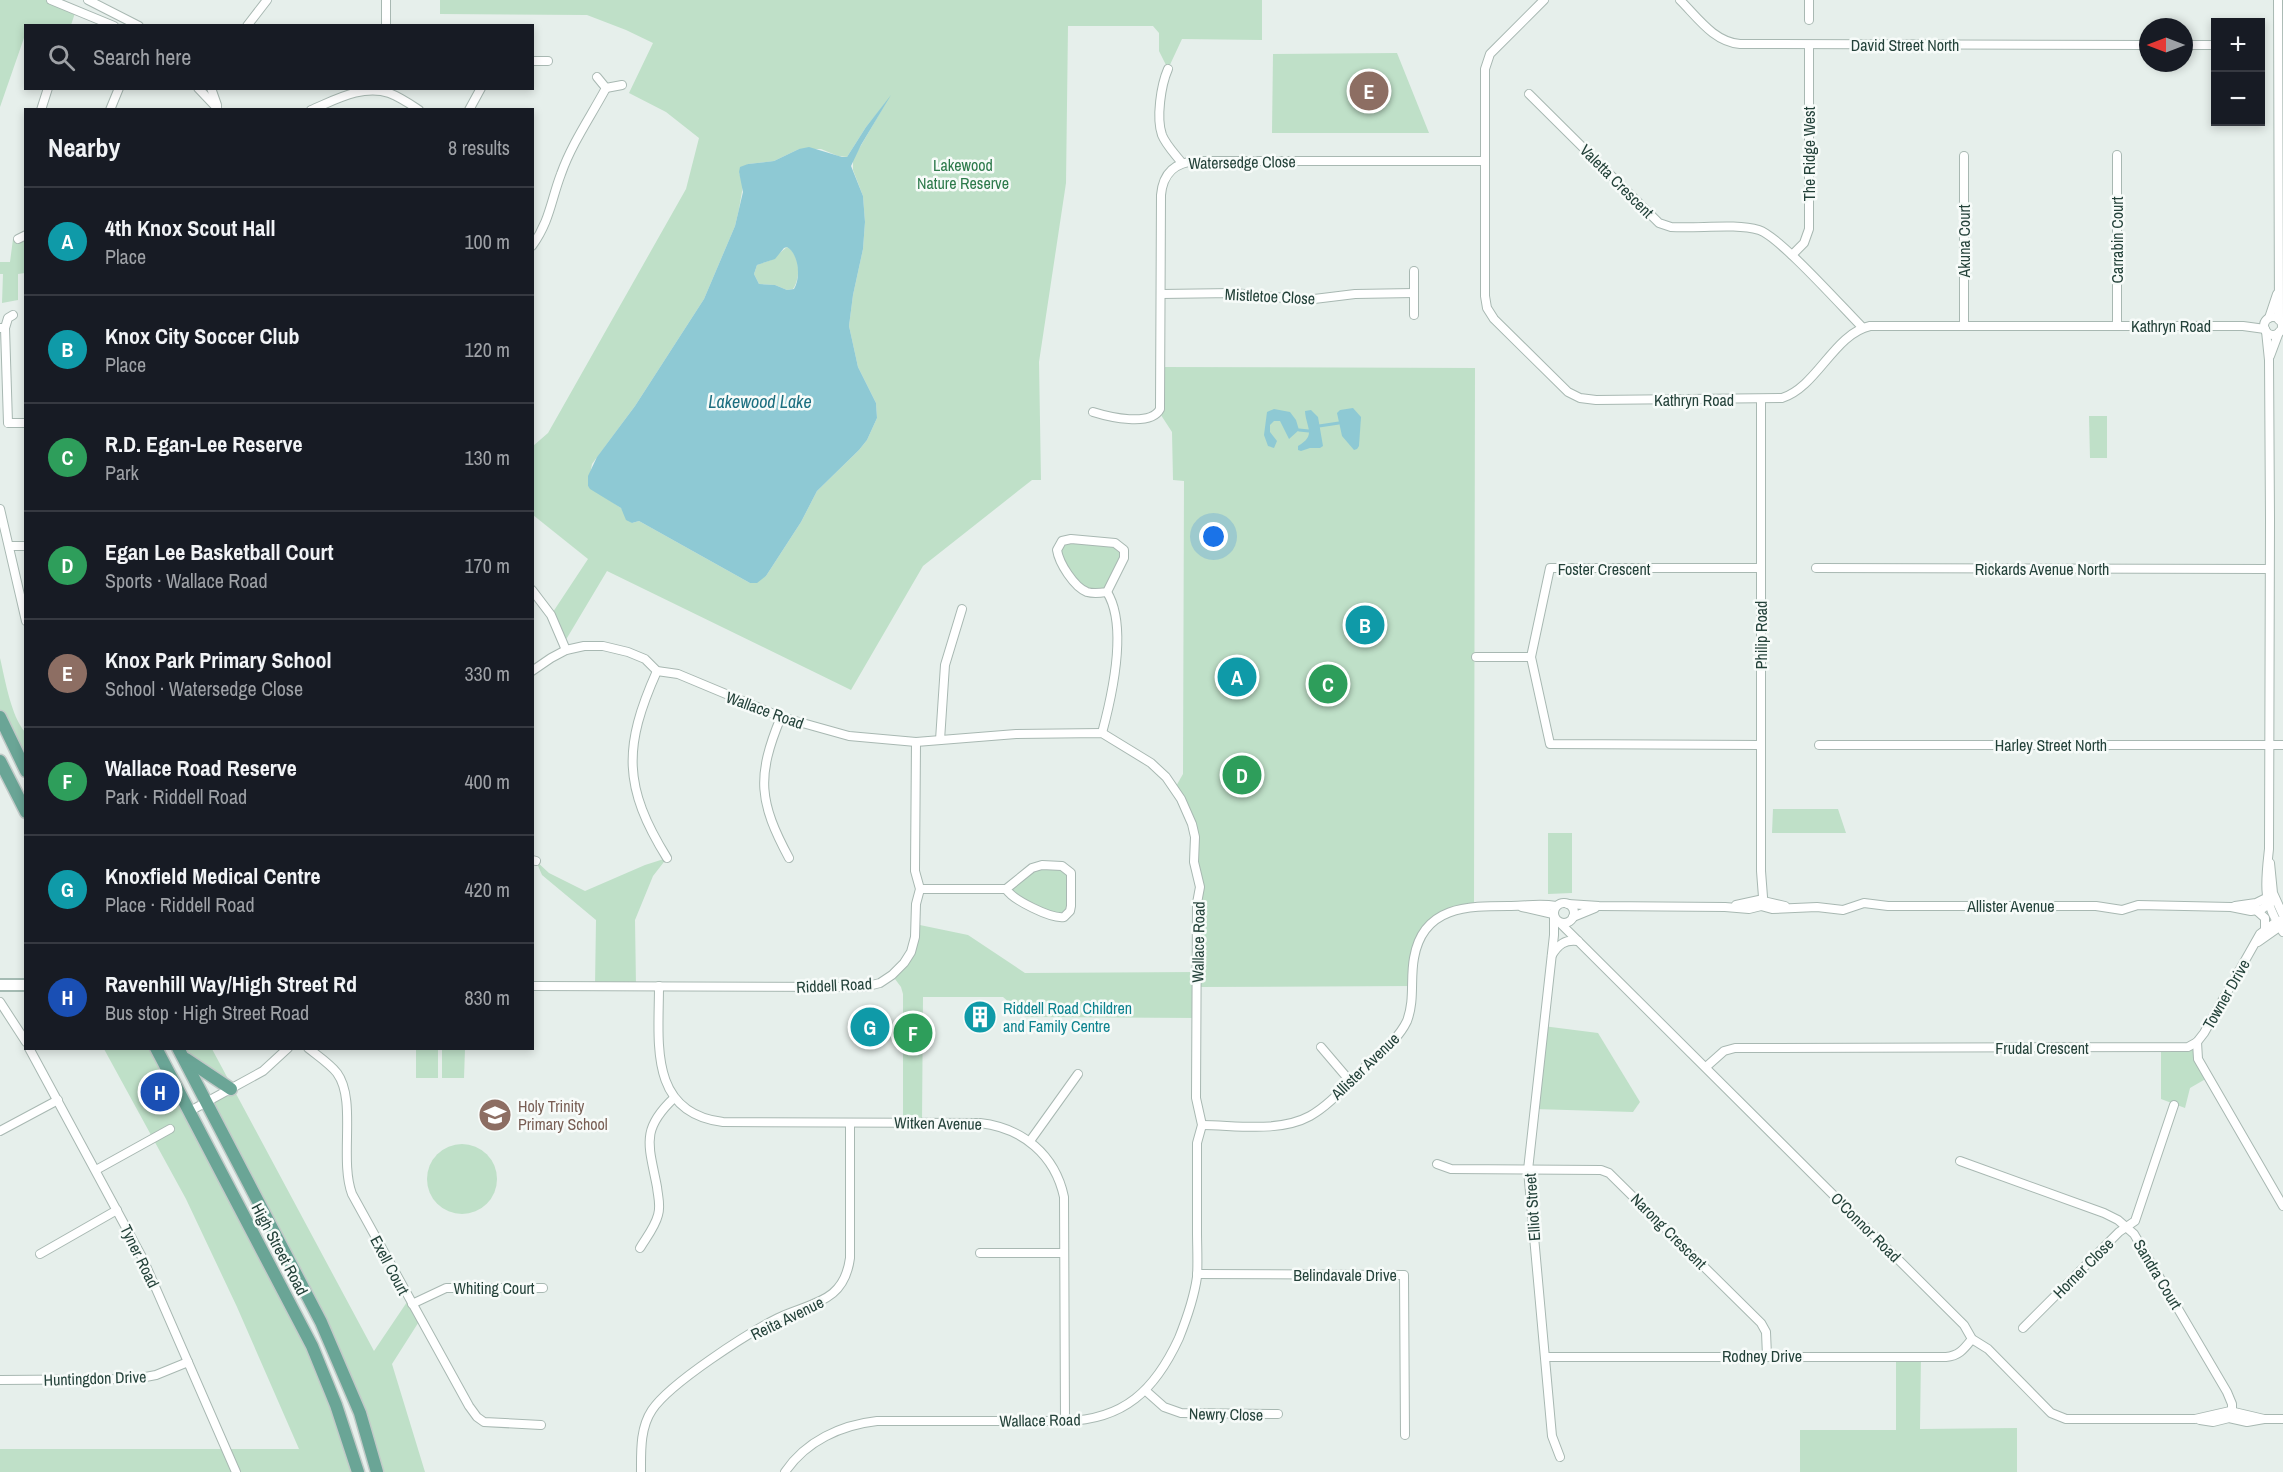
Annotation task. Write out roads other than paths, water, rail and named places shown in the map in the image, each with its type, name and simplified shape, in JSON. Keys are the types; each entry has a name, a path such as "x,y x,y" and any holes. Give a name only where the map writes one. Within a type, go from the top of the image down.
{"main road":[{"path":"0,717 24,767"},
{"path":"0,761 24,808"},
{"path":"0,985 24,986"},
{"name":"High Street Road","path":"157,1050 312,1346 336,1405 358,1472"},
{"path":"180,1052 231,1089"},
{"name":"High Street Road","path":"180,1052 321,1322 360,1413 377,1472"}],"street":[{"path":"51,0 109,24"},
{"path":"88,0 135,24"},
{"path":"249,24 267,0"},
{"path":"386,0 386,24"},
{"name":"Kathryn Road","path":"1544,0 1490,54 1485,69 1485,296 1487,308 1494,319 1562,387 1574,396 1587,399 1782,398 1792,393 1853,334 1863,328 1876,326 2243,326 2266,330 2274,335 2281,326"},
{"name":"David Street North","path":"1680,0 1712,33 1726,42 1740,44 2139,45"},
{"path":"1809,0 1809,20"},
{"path":"2269,360 2281,326 2278,290 2281,44 2278,0"},
{"name":"The Ridge West","path":"1791,255 1804,243 1809,229 1809,45"},
{"path":"2193,45 2211,45"},
{"path":"534,61 548,61"},
{"path":"1168,69 1162,82 1160,128 1164,139 1182,163"},
{"path":"597,77 606,88"},
{"path":"606,88 622,85"},
{"path":"534,243 548,219 560,174 568,156 606,88"},
{"path":"42,108 47,90"},
{"path":"111,108 118,90"},
{"path":"200,90 217,108"},
{"path":"212,90 218,108"},
{"path":"316,108 359,92 383,90 415,108"},
{"path":"470,108 480,90"},
{"name":"Valetta Crescent","path":"1529,94 1659,223 1677,228 1756,229 1770,236 1863,328"},
{"name":"Carrabin Court","path":"2117,155 2117,326"},
{"name":"Akuna Court","path":"1964,156 1964,326"},
{"name":"Watersedge Close","path":"1093,412 1113,418 1148,419 1155,417 1159,412 1161,187 1171,169 1182,163 1485,161"},
{"path":"1414,271 1414,315"},
{"path":"2278,290 2269,319 2265,324 2269,360 2270,901 2281,925"},
{"name":"Mistletoe Close","path":"1161,294 1234,293 1306,300 1355,294 1414,293"},
{"path":"13,315 8,318 3,328 8,423 24,423"},
{"path":"2269,319 2281,326"},
{"name":"Kathryn Road","path":"2243,326 2269,319"},
{"name":"Philip Road","path":"1761,399 1761,902"},
{"path":"0,509 24,612"},
{"path":"1071,539 1111,542 1121,547 1124,558 1107,592 1090,593 1077,585 1058,557 1057,550 1060,543 1071,539"},
{"path":"10,546 24,546"},
{"name":"Foster Crescent","path":"1760,745 1550,744 1531,657 1550,568 1761,568"},
{"name":"Rickards Avenue North","path":"1816,568 2269,569"},
{"path":"1102,733 1114,676 1116,642 1114,606 1107,592"},
{"path":"534,593 554,620 566,650"},
{"path":"940,740 944,671 948,650 962,609"},
{"name":"Wallace Road","path":"534,670 566,650 584,646 611,647 644,658 657,671 678,674 781,717 849,736 915,742 1016,734 1102,733 1161,771 1181,799 1194,828 1196,847 1194,862 1200,887 1197,903 1196,1098 1202,1125 1197,1143 1197,1274 1189,1312 1176,1345 1161,1373 1146,1391 1130,1403 1113,1412 1090,1419 877,1421 858,1424 831,1433 812,1444 784,1472"},
{"path":"1476,657 1531,657"},
{"path":"657,671 636,724 633,767 640,807 651,833 667,858"},
{"path":"781,717 765,763 764,790 770,822 789,858"},
{"name":"Riddell Road","path":"534,986 864,987 880,982 900,968 910,952 915,937 915,904 920,890 915,871 915,742"},
{"name":"Harley Street North","path":"1819,745 2283,745"},
{"path":"920,890 1006,889 1037,866 1062,866 1071,873 1070,911 1064,917 1054,917 1017,899 1006,889"},
{"path":"2270,901 2283,915"},
{"name":"Allister Avenue","path":"2230,907 2270,901"},
{"name":"Allister Avenue","path":"1568,904 1749,909 1761,902 1776,909 1826,907 1843,910 1864,903 1888,906 2096,906 2122,910 2138,905 2230,907 2256,910 2270,901"},
{"path":"1562,903 1568,904 1574,911 1572,918 1567,923 1561,924 1554,912 1562,903"},
{"name":"Allister Avenue","path":"1202,1125 1293,1123 1318,1110 1391,1043 1402,1029 1410,1012 1417,946 1430,924 1441,915 1462,908 1518,906 1554,912"},
{"name":"Allister Avenue","path":"1572,918 1599,906"},
{"path":"2256,910 2265,918 2265,930"},
{"name":"Elliot Street","path":"1554,912 1528,1170 1552,1436 1560,1457"},
{"path":"1551,957 1563,942 1577,939 1572,918"},
{"name":"O'Connor Road","path":"1561,924 1962,1323 1971,1339 1986,1348 2058,1418 2195,1419 2213,1422 2232,1415 2247,1422 2283,1419"},
{"name":"Towner Drive","path":"2197,1042 2265,930 2281,925"},
{"name":"Towner Drive","path":"2255,945 2281,925"},
{"name":"Witken Avenue","path":"658,986 660,1065 665,1083 674,1098 698,1116 714,1121 980,1123 1006,1128 1030,1141 1052,1166 1061,1186 1065,1210 1065,1421"},
{"path":"0,1002 24,1039"},
{"path":"2197,1042 2198,1059 2283,1206"},
{"name":"Frudal Crescent","path":"1706,1067 1724,1051 1735,1048 2181,1048 2197,1042"},
{"path":"1321,1047 1350,1081"},
{"name":"Tyner Road","path":"30,1050 152,1277 236,1472"},
{"path":"190,1111 264,1071 286,1050"},
{"name":"Exell Court","path":"310,1050 340,1078 346,1107 345,1169 348,1185 412,1304 477,1417 484,1422 494,1424 542,1425"},
{"path":"1030,1141 1078,1074"},
{"path":"640,1248 656,1222 659,1208 649,1144 650,1132 658,1114 674,1098"},
{"path":"0,1131 57,1100"},
{"name":"Horner Close","path":"2023,1328 2119,1232 2137,1217 2174,1105"},
{"name":"Reita Avenue","path":"641,1472 642,1442 647,1420 652,1410 667,1393 756,1331 780,1317 822,1302 832,1296 841,1286 850,1258 850,1123"},
{"path":"96,1170 170,1129"},
{"name":"Sandra Court","path":"1960,1161 2104,1214 2127,1227 2138,1239 2227,1392 2231,1401 2232,1415"},
{"name":"Narong Crescent","path":"1437,1164 1451,1169 1601,1170 1613,1175 1764,1326 1767,1336 1767,1356"},
{"path":"40,1254 117,1210"},
{"path":"980,1253 1064,1253"},
{"name":"Belindavale Drive","path":"1197,1274 1404,1275 1405,1435"},
{"name":"Whiting Court","path":"412,1304 446,1288 543,1288"},
{"name":"Rodney Drive","path":"1545,1357 1950,1356 1961,1352 1971,1339"},
{"name":"Huntingdon Drive","path":"0,1380 135,1379 156,1375 188,1362"},
{"name":"Newry Close","path":"1146,1391 1164,1407 1181,1413 1278,1414"}],"water":[{"name":"Lakewood Lake","path":"891,95 851,166 863,196 865,222 863,249 849,326 858,367 876,403 877,418 867,440 859,450 817,491 801,522 766,576 757,583 750,583 639,521 632,523 626,520 621,508 590,489 588,476 597,457 635,406 704,299 735,226 743,192 740,167 774,161 799,149 809,147 847,157 866,127","holes":["784,248 791,250 798,266 798,279 794,289 787,290 775,285 759,284 754,274 757,265 775,259"]},
{"path":"1353,408 1361,417 1359,446 1354,450 1342,436 1337,413 1340,410"},
{"path":"1274,409 1290,412 1299,430 1289,439 1280,421 1274,421 1270,425 1270,432 1277,441 1274,448 1268,446 1264,435 1267,412"},
{"path":"1311,410 1318,417 1323,446 1301,451 1298,450 1298,446 1309,435 1305,411"}],"waterway":[{"path":"1319,426 1339,423"},
{"path":"1299,430 1309,431"}],"place":[{"name":"Knox Park Primary School","path":"1369,91"},
{"name":"Knox City Soccer Club","path":"1365,625"},
{"name":"4th Knox Scout Hall","path":"1237,677"},
{"name":"R.D. Egan-Lee Reserve","path":"1328,684"},
{"name":"Egan Lee Basketball Court","path":"1242,775"},
{"name":"Riddell Road Children and Family Centre","path":"980,1017"},
{"name":"Knoxfield Medical Centre","path":"870,1027"},
{"name":"Wallace Road Reserve","path":"913,1033"},
{"name":"Ravenhill Way/High Street Rd","path":"160,1092"},
{"name":"Holy Trinity Primary School","path":"495,1115"}],"park label":[{"name":"Lakewood Nature Reserve","path":"963,174"}]}
